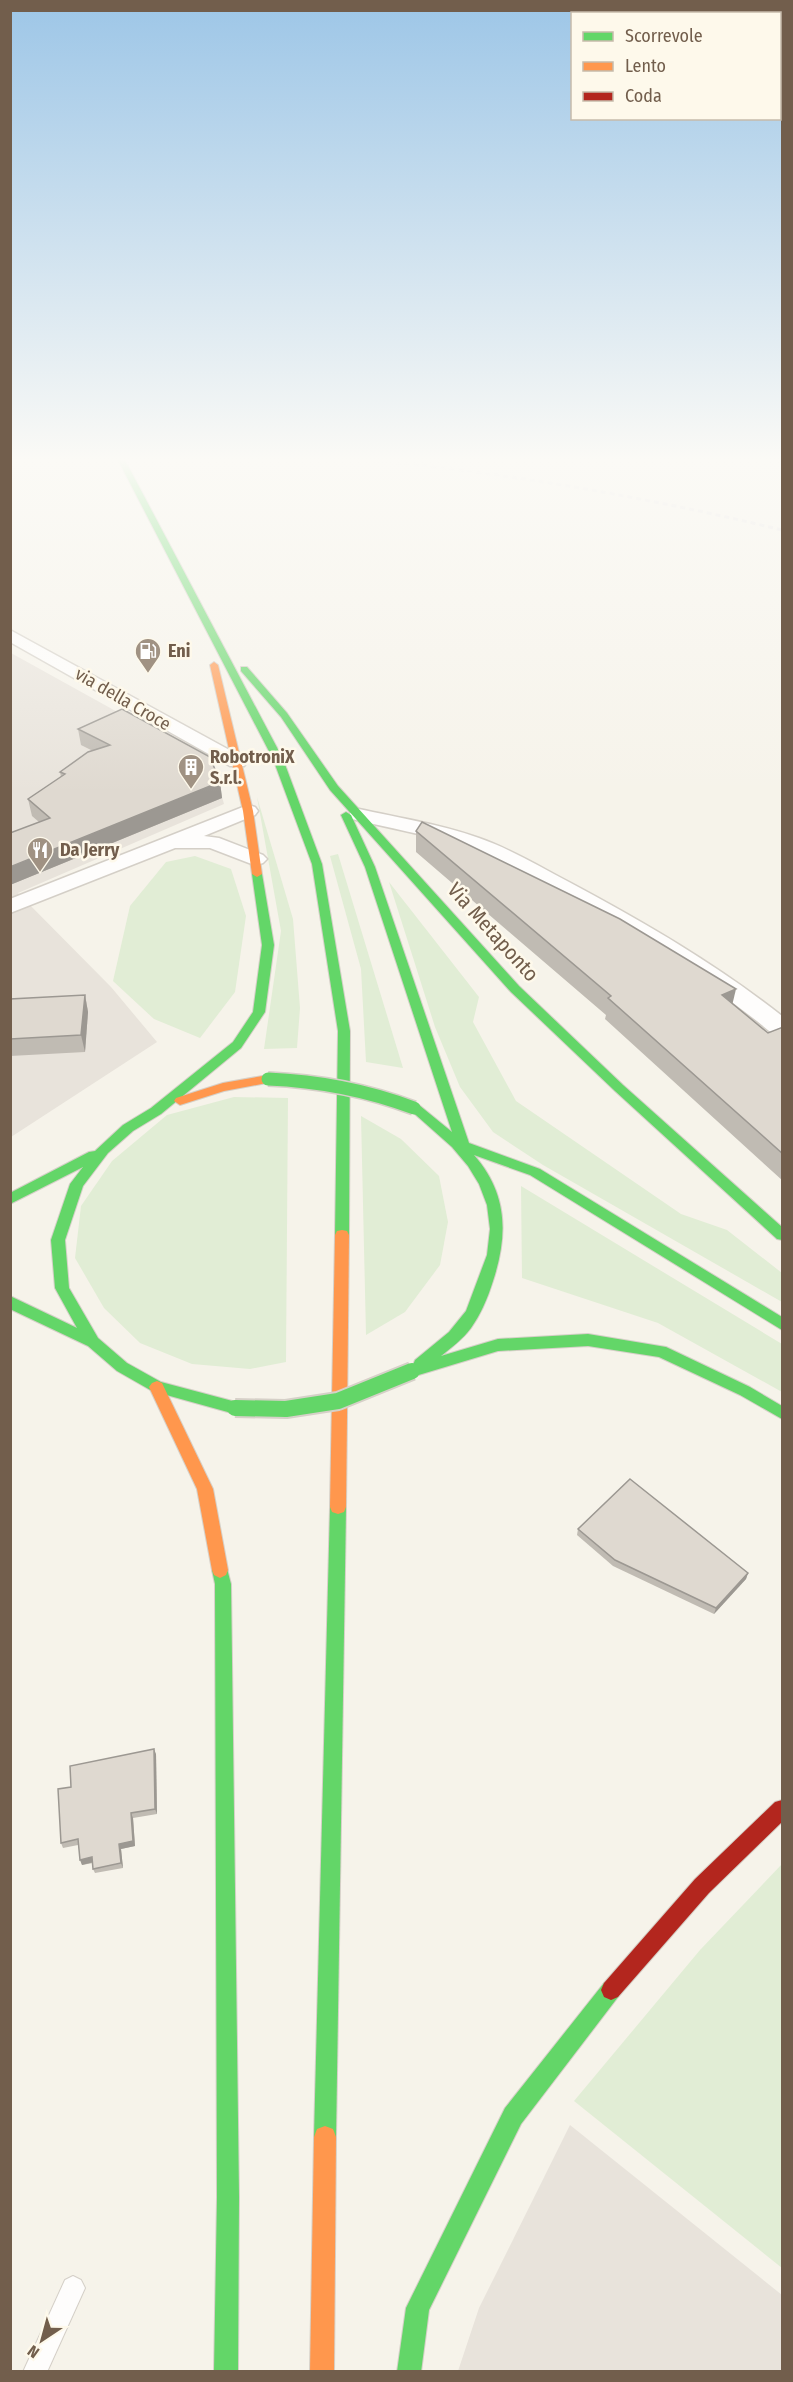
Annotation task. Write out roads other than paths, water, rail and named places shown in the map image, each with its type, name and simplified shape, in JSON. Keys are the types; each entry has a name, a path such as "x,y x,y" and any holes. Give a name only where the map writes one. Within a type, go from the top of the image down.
{"main road":[{"path":"178,571 278,759 317,864 344,1031 338,1535 327,1974 322,2372"},
{"path":"156,1111 237,1045 259,1012 268,945 248,811 205,625"},
{"name":"Via Metaponto","path":"205,625 284,715 334,788 515,989 619,1088 783,1235"},
{"path":"334,788 370,867 463,1146"},
{"path":"93,1342 62,1288 58,1240 76,1184 103,1150 128,1128 156,1111 200,1092 268,1079 312,1079 346,1084 378,1093 414,1108 463,1146 483,1173 494,1200 499,1228 494,1270 464,1326 412,1371"},
{"path":"463,1146 535,1172 783,1324"},
{"path":"10,1199 103,1150"},
{"path":"10,1302 93,1342 122,1367 157,1387 235,1408 286,1409 338,1401 412,1371 498,1345 588,1340 661,1351 745,1391 783,1413"},
{"path":"157,1387 205,1489 223,1584 228,2197 226,2372"},
{"path":"410,2372 418,2308 513,2116 605,1996 694,1894 783,1809"}],"street":[{"name":"via della Croce","path":"11,635 237,762"},
{"path":"10,907 248,811"},
{"path":"359,815 471,842 539,876 609,912 681,954 738,992 783,1028"},
{"path":"168,843 212,842 256,859"}],"lane":[{"path":"35,2372 73,2288"}],"place":[{"name":"Eni","path":"148,674"},
{"name":"RobotroniX S.r.l.","path":"191,790"},
{"name":"Da Jerry","path":"40,873"}]}
